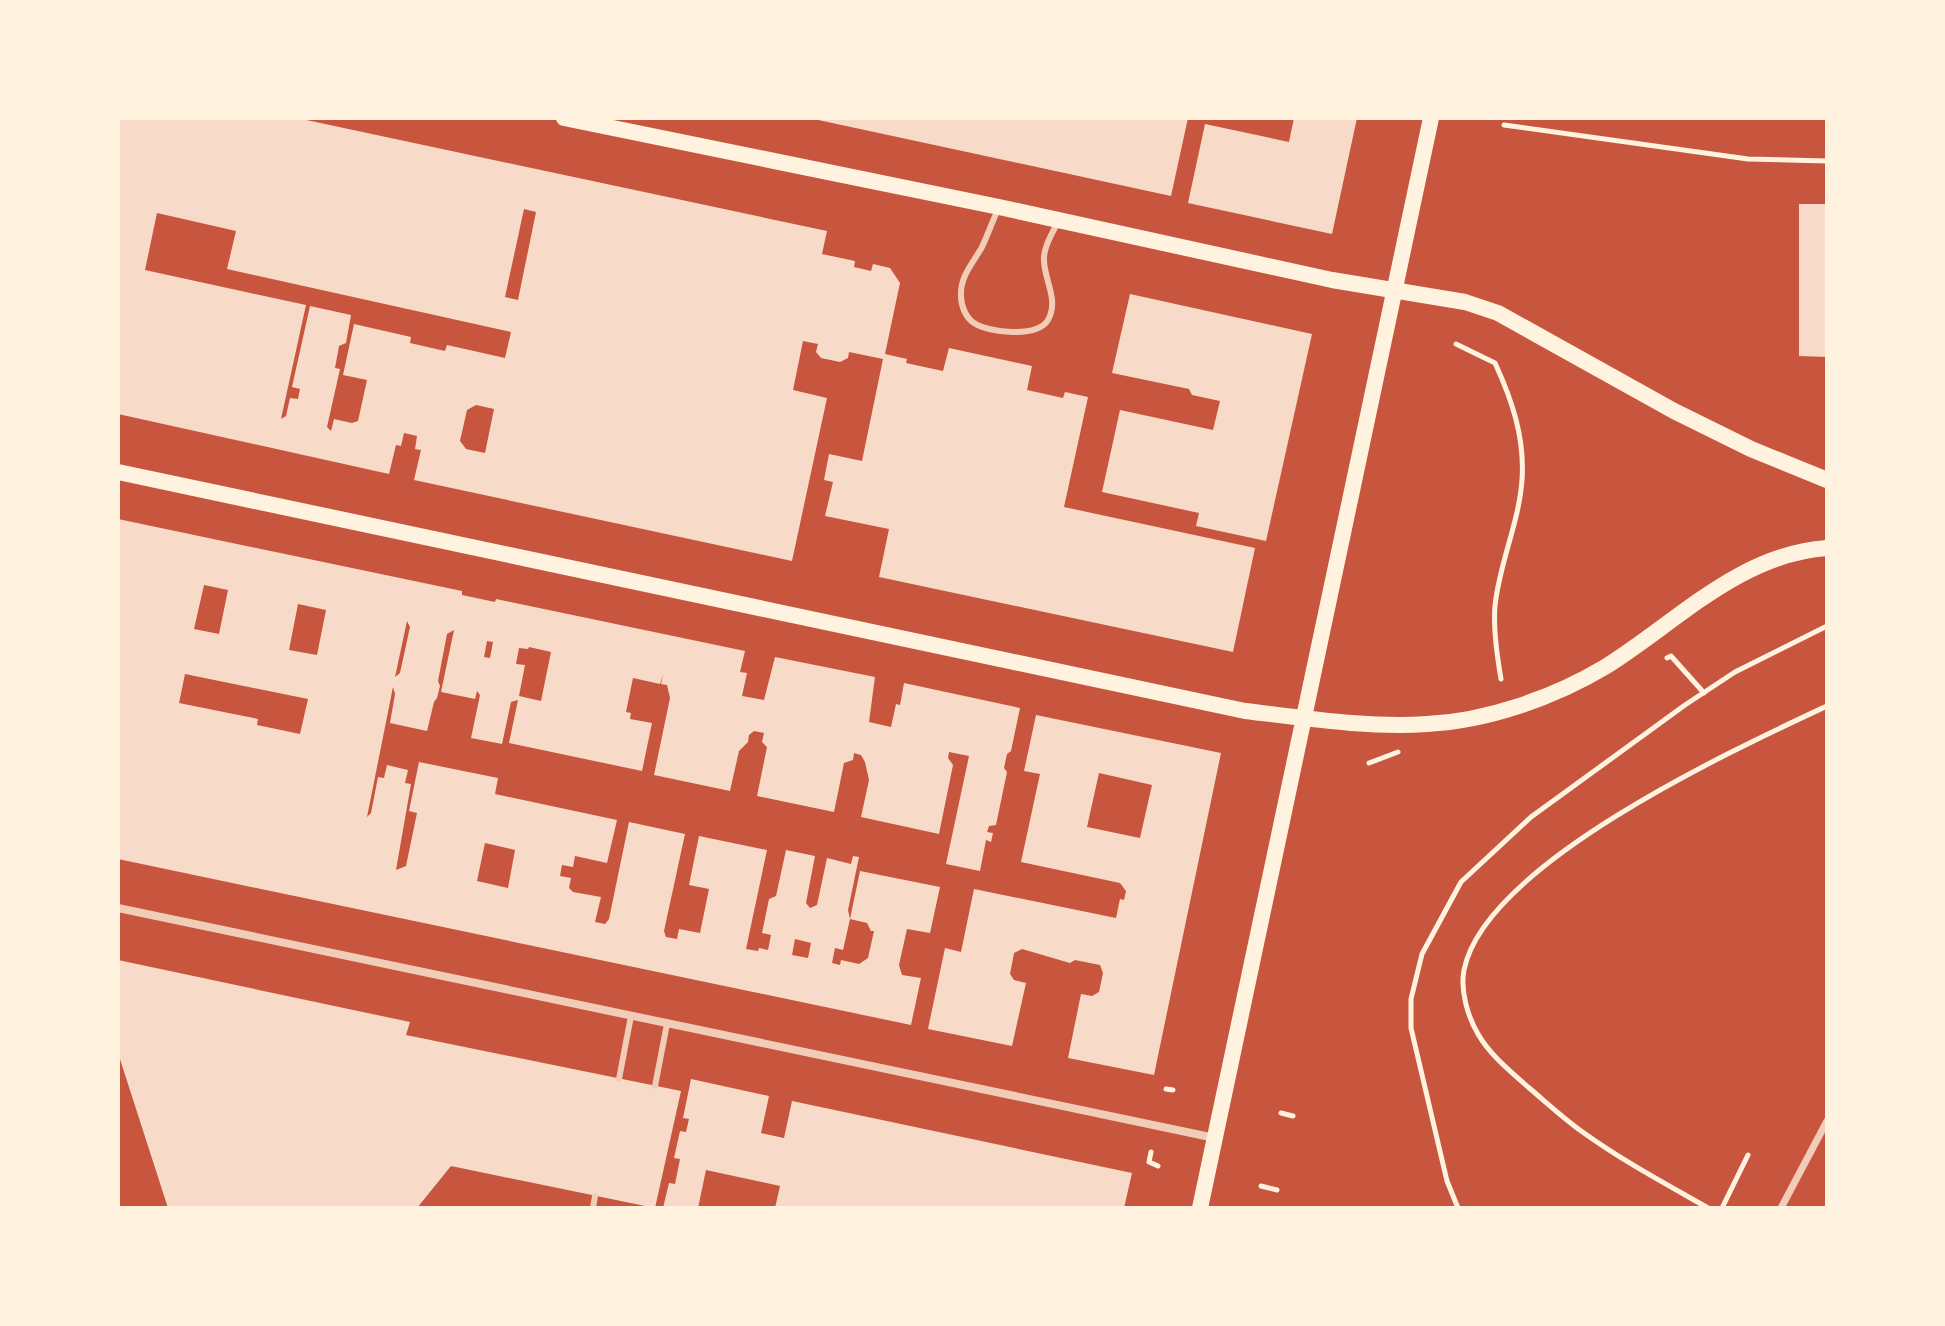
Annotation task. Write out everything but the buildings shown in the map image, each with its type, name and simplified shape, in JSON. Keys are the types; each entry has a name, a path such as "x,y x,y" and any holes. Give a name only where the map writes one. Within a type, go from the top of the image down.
{"main road":[{"path":"564,118 999,207 1332,280 1465,302 1498,313 1674,411 1751,449 1827,480"},
{"path":"1200,1208 1431,118"},
{"path":"118,472 1245,711 1401,725 1458,721 1519,705 1574,683 1629,652 1741,574 1769,560 1827,548"}],"street":[{"path":"118,908 1215,1138"},
{"path":"1781,1208 1827,1121"}],"lane":[{"path":"999,207 981,248 963,277 961,296 965,313 973,323 989,329 1021,333 1039,330 1046,324 1052,311 1052,293 1044,261 1058,221"},
{"path":"619,1079 631,1016"},
{"path":"655,1086 667,1024"},
{"path":"593,1208 595,1196"}],"path":[{"path":"1504,125 1748,159 1827,161"},
{"path":"1456,344 1495,363 1512,402 1520,439 1522,481 1495,606 1496,648 1501,679"},
{"path":"1458,1208 1447,1181 1411,1028 1411,999 1422,954 1461,882 1531,817 1704,693 1735,672 1827,626"},
{"path":"1659,663 1671,656 1704,693"},
{"path":"1708,1208 1582,1132 1490,1052 1478,1034 1467,1007 1464,972 1478,935 1494,916 1544,867 1573,845 1677,780 1827,706"},
{"path":"1281,1113 1293,1116"},
{"path":"1151,1152 1149,1162 1158,1166"},
{"path":"1722,1208 1748,1155"},
{"path":"1261,1186 1277,1190"}]}
